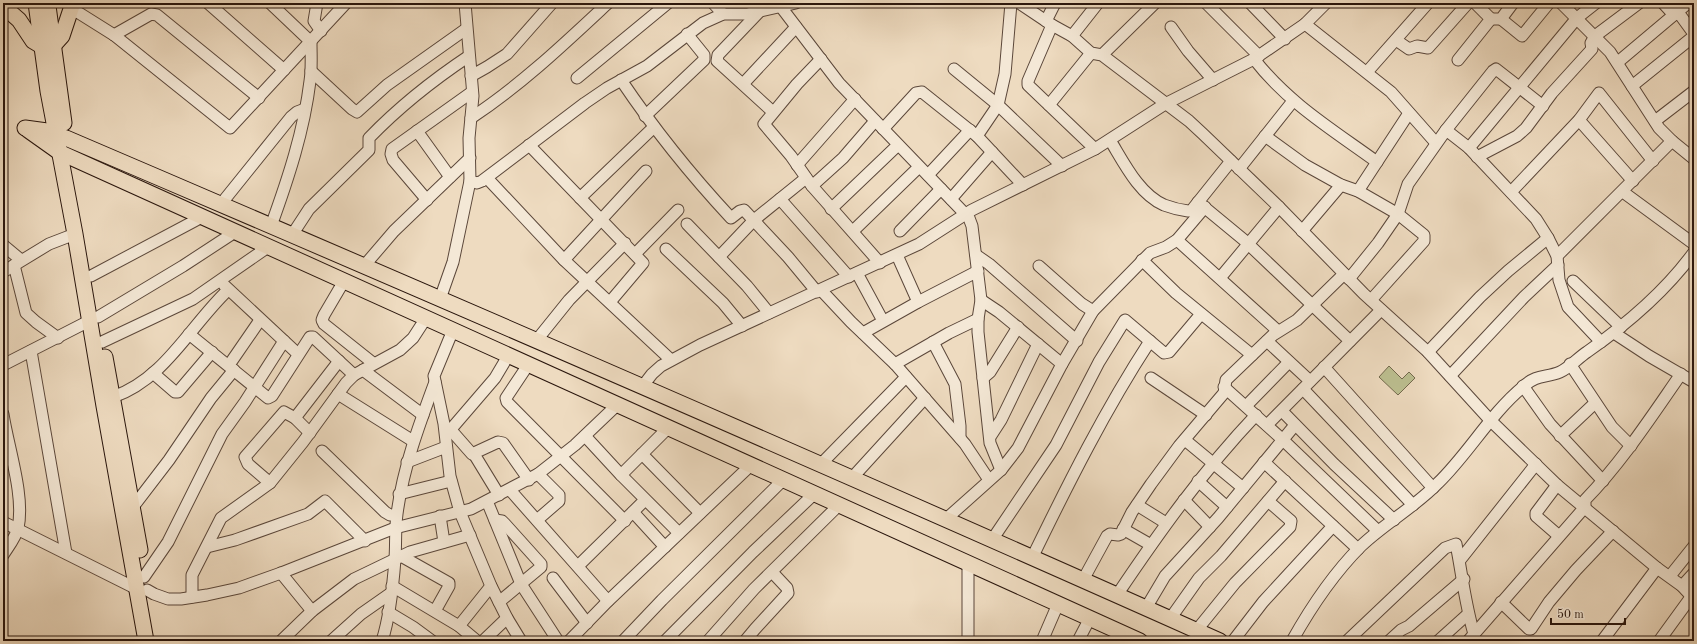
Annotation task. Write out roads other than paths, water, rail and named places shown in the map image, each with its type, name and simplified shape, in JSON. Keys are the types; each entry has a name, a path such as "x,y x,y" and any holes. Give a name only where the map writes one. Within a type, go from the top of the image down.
{"main road":[{"path":"36,3 48,46"},
{"path":"47,3 48,46 75,234 94,319 102,342 133,506 143,585 146,641"},
{"path":"48,46 62,36 72,5"},
{"path":"3,6 19,20 33,41 48,46"},
{"path":"1139,641 202,217 64,153 25,128 46,131 61,136 221,204 852,478 1215,640"},
{"path":"64,153 91,276 94,319 122,512 157,641"}],"street":[{"path":"208,3 284,70"},
{"path":"270,3 311,42 311,71 305,109 293,165 271,226"},
{"path":"317,3 314,21 321,31"},
{"path":"72,5 114,35 230,128 346,3"},
{"path":"440,299 453,262 470,181 469,138 472,92 465,3"},
{"path":"471,76 507,54 552,3"},
{"path":"471,118 519,83 608,3"},
{"path":"577,78 668,3"},
{"path":"713,3 723,14"},
{"path":"470,181 482,182 529,145 607,88 647,66 703,23 723,14 747,14 776,6 796,3"},
{"path":"928,175 973,133 998,105 1005,74 1012,3"},
{"path":"1019,3 1072,36 1188,121 1279,207 1381,310 1428,352 1490,420 1557,485 1657,568 1682,586 1693,598 1659,641"},
{"path":"1055,3 1028,81 1028,85 1096,149"},
{"path":"1072,36 1098,3"},
{"path":"1049,106 1096,54 1155,3"},
{"path":"1206,3 1257,58 1268,78 1293,101 1377,162"},
{"path":"1250,3 1285,39"},
{"path":"642,387 652,374 671,360 769,313 897,255 919,244 965,214 1096,149 1165,104 1257,58 1305,24 1326,3"},
{"path":"1367,72 1428,3"},
{"path":"1396,40 1409,49 1417,46 1428,48 1473,3 1522,36 1549,3"},
{"path":"1458,60 1495,19 1513,3"},
{"path":"1561,3 1595,36 1618,62 1655,121 1672,141 1693,155"},
{"path":"1469,148 1577,18 1596,3"},
{"path":"1477,157 1517,136 1592,49 1591,43 1595,36 1639,3"},
{"path":"1632,86 1694,35 1676,13 1663,3"},
{"path":"1618,62 1688,3"},
{"path":"776,6 796,27 839,83 969,218 972,226 981,300 978,319 990,437 993,451 1001,470"},
{"path":"761,11 718,55 717,61 773,112"},
{"path":"114,35 151,14 157,15 258,98"},
{"path":"1305,24 1391,92 1436,143"},
{"path":"742,84 796,27"},
{"path":"1170,27 1213,80"},
{"path":"311,71 357,112 387,85 466,29"},
{"path":"645,116 704,60 704,55 687,34"},
{"path":"292,235 309,209 369,150 369,138 374,132 391,116 446,72 469,56"},
{"path":"820,59 773,112 765,122 765,126 809,182 880,263"},
{"path":"954,69 998,105 1062,166"},
{"path":"1083,580 1107,536 1114,533 1119,535 1137,505 1185,440 1224,393 1226,380 1278,331 1291,325 1347,276 1378,243 1398,214 1408,184 1436,143 1494,70 1496,69 1520,86 1543,106"},
{"path":"622,80 645,116 708,193 731,218 740,211 744,210 819,291 895,364 960,438 989,480"},
{"path":"427,200 393,160 391,154 392,149 472,92"},
{"path":"719,257 754,220 780,199 809,182 843,158 916,93 922,92 973,133 1023,185"},
{"path":"1655,121 1694,92"},
{"path":"1511,192 1579,120 1598,93 1653,161"},
{"path":"797,165 855,99"},
{"path":"945,520 1001,470 1018,448 1062,364 1077,341 1093,311 1150,253 1166,247 1177,240 1202,204 1235,165 1265,136 1293,101"},
{"path":"221,204 291,117 297,112 305,109"},
{"path":"1358,191 1409,113"},
{"path":"1579,120 1633,181"},
{"path":"580,198 654,127"},
{"path":"1446,130 1469,148 1536,219 1548,238 1557,261 1559,280 1568,307 1601,342"},
{"path":"418,131 450,177"},
{"path":"1265,136 1308,168 1341,185 1358,191 1398,214 1424,235 1424,241 1371,300"},
{"path":"1110,140 1126,166 1150,196 1165,205 1190,212 1202,204"},
{"path":"1450,376 1672,141"},
{"path":"529,145 643,264 610,302"},
{"path":"831,208 898,145"},
{"path":"951,199 992,152"},
{"path":"364,266 394,232 470,158"},
{"path":"853,231 920,167"},
{"path":"564,260 646,171"},
{"path":"487,178 564,260 671,360"},
{"path":"1302,231 1341,185"},
{"path":"900,231 941,189"},
{"path":"1623,192 1694,244"},
{"path":"780,199 853,275 883,322"},
{"path":"1202,204 1248,244 1350,341"},
{"path":"1220,278 1279,207"},
{"path":"635,254 678,210"},
{"path":"91,276 202,217"},
{"path":"686,224 747,286 769,313"},
{"path":"4,362 31,351 94,319 183,266 235,232"},
{"path":"3,272 49,244 75,234"},
{"path":"1428,352 1480,297 1508,271 1548,238"},
{"path":"1177,240 1278,331"},
{"path":"536,341 562,308 624,243"},
{"path":"3,245 18,263 26,313 58,338"},
{"path":"102,342 193,299 268,247"},
{"path":"666,249 723,303 742,326"},
{"path":"1292,641 1310,608 1358,549 1378,531 1433,488 1464,455 1490,420 1523,386 1536,377 1560,372 1617,330 1656,296 1682,268 1694,252"},
{"path":"897,255 918,302"},
{"path":"976,255 989,264 1077,341"},
{"path":"1142,260 1176,293 1252,355"},
{"path":"1038,266 1082,304 1093,311"},
{"path":"863,333 978,271"},
{"path":"220,281 298,354"},
{"path":"344,281 322,320 324,324 373,363"},
{"path":"1573,281 1617,330 1649,356 1694,382"},
{"path":"113,397 128,392 165,362 213,304 228,290"},
{"path":"981,300 989,304 1062,364"},
{"path":"1267,426 1381,310"},
{"path":"992,540 1056,445 1099,362 1123,322 1126,320 1164,353 1169,352 1201,314"},
{"path":"192,597 192,574 221,518 270,483 310,433 338,394 358,372 373,363 386,359 400,350 413,338 426,318"},
{"path":"895,364 933,342 978,319"},
{"path":"133,506 169,460 211,398 260,320"},
{"path":"983,378 990,372 1018,327"},
{"path":"453,330 434,376 444,424 448,432 470,453 474,454 499,495"},
{"path":"189,334 268,398 308,339 313,337 339,361 423,415"},
{"path":"143,585 168,542 222,434 284,341"},
{"path":"1032,558 1068,484 1120,387 1150,341"},
{"path":"1267,341 1289,362 1307,385 1413,505"},
{"path":"933,342 955,384 960,438"},
{"path":"990,437 1001,420 1038,344"},
{"path":"31,351 66,553"},
{"path":"153,373 175,392 178,392 212,352"},
{"path":"508,356 495,378 448,432 446,447 452,481 460,512 491,586 507,618 521,641"},
{"path":"295,418 339,361"},
{"path":"1246,406 1289,362"},
{"path":"1570,364 1612,427 1631,446"},
{"path":"528,365 506,400 625,521"},
{"path":"1324,367 1433,488"},
{"path":"1471,637 1585,507 1585,500 1603,481 1631,446 1681,374"},
{"path":"820,464 906,377"},
{"path":"1150,378 1206,415"},
{"path":"382,641 398,558 395,528 400,494 413,441 435,382"},
{"path":"1523,386 1560,436 1603,481"},
{"path":"1224,387 1283,440 1378,531"},
{"path":"338,394 413,441"},
{"path":"852,478 925,398"},
{"path":"1560,436 1595,403"},
{"path":"3,522 66,553 143,585 154,594 168,599 192,597 240,588 365,541 395,528 460,512 510,490 534,477 561,457 617,405"},
{"path":"1282,411 1334,464 1394,520"},
{"path":"270,483 248,464 245,457 284,412 295,418 310,433"},
{"path":"3,414 6,448 20,498 18,530 3,555"},
{"path":"1117,595 1166,522 1225,447 1256,415"},
{"path":"1146,608 1165,576 1210,527 1296,425"},
{"path":"621,475 668,428"},
{"path":"585,436 621,475 679,533"},
{"path":"1185,440 1243,488"},
{"path":"474,454 498,442 503,443 534,477 559,495 559,501 537,520"},
{"path":"407,462 446,447"},
{"path":"322,451 385,512 396,515"},
{"path":"642,454 700,513"},
{"path":"1264,462 1358,549"},
{"path":"1460,560 1536,464"},
{"path":"569,641 608,601 751,465"},
{"path":"623,641 662,600 783,480"},
{"path":"400,494 452,481"},
{"path":"1198,481 1227,507"},
{"path":"1170,619 1199,578 1221,556 1285,481"},
{"path":"1557,485 1536,513 1536,516 1559,536"},
{"path":"510,490 608,601"},
{"path":"665,641 753,552 814,494"},
{"path":"578,566 646,500"},
{"path":"1184,500 1210,527"},
{"path":"207,547 235,540 308,514 324,501 365,541"},
{"path":"487,501 522,584 558,641"},
{"path":"1196,631 1224,596 1291,525 1291,522 1268,501"},
{"path":"708,641 772,572 839,505"},
{"path":"1137,505 1166,522"},
{"path":"633,512 665,547"},
{"path":"440,516 444,542"},
{"path":"495,520 505,524 541,564 541,567 499,602"},
{"path":"1233,641 1262,602 1333,526"},
{"path":"1123,529 1151,545"},
{"path":"1501,602 1529,629 1531,628 1548,602 1613,531"},
{"path":"281,641 312,611 354,579 398,558 444,542 470,535"},
{"path":"1347,641 1445,548 1456,544 1464,579 1471,637"},
{"path":"1670,576 1694,546"},
{"path":"398,558 449,583 449,586 435,611"},
{"path":"968,563 968,641"},
{"path":"1602,641 1657,568"},
{"path":"745,641 788,594 787,588 772,572"},
{"path":"282,573 312,611"},
{"path":"1682,586 1694,573"},
{"path":"553,578 587,623"},
{"path":"1389,641 1464,579"},
{"path":"459,626 491,586"},
{"path":"391,590 435,611 459,626 478,641"},
{"path":"331,641 391,590"},
{"path":"1042,641 1058,604"},
{"path":"388,612 413,627 432,641"},
{"path":"1438,641 1468,614"},
{"path":"483,641 507,618"},
{"path":"1078,641 1090,618"}]}
